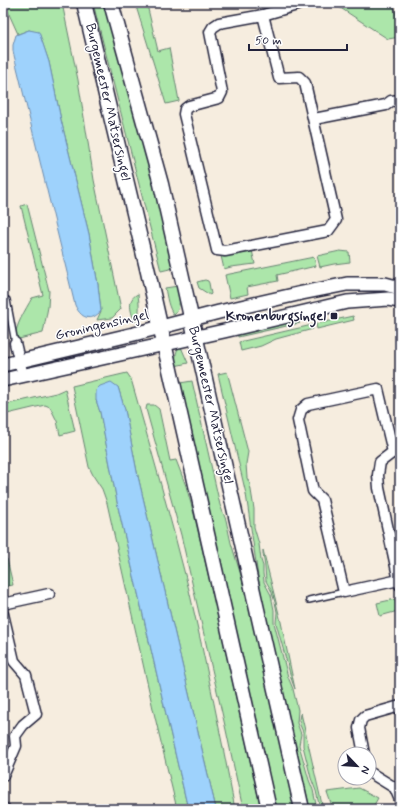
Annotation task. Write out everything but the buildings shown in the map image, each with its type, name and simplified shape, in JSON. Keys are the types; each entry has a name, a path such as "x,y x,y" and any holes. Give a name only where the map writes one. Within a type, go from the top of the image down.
{"main road":[{"name":"Burgemeester Matsersingel","path":"84,3 164,345 269,809"},
{"name":"Burgemeester Matsersingel","path":"111,3 161,184 302,809"}],"street":[{"path":"263,14 279,78 299,77 305,83 336,220 328,231 225,251 217,250 184,114 185,109 189,106 219,98 222,92 210,32 213,27 219,23 263,14 298,4"},
{"path":"314,119 386,105 391,101 400,100"},
{"path":"192,319 347,284 385,284 400,288"},
{"path":"3,380 196,338 347,302 388,299 400,301"},
{"name":"Groningensingel","path":"3,365 192,319"},
{"path":"15,343 23,376"},
{"path":"378,389 397,453 380,462 378,475 379,488 399,582 344,592 322,500 313,491 298,420 301,410 308,404 378,389"},
{"path":"3,604 49,594"},
{"path":"3,614 14,661 26,676 36,714 23,725 15,736 16,746 3,776"},
{"path":"362,746 359,728 361,720 366,716 400,706"},
{"path":"377,777 395,788 400,800"}],"lane":[{"path":"7,300 15,343"},
{"path":"309,600 344,592"}],"green space":[{"path":"4,3 62,3 78,80 94,180 121,309 112,318 97,320 101,311 89,234 61,120 49,62 39,33 29,30 18,34"},
{"path":"93,3 105,3 148,161 174,268 161,271"},
{"path":"135,3 151,3 148,9 158,51 169,48 179,101 166,104"},
{"path":"338,3 344,3 352,7 354,3 393,3 398,23 400,23 400,37 388,39 339,7"},
{"path":"27,204 49,291 48,307 43,333 15,340 18,324 32,298 43,295 21,206"},
{"path":"252,250 255,264 224,269 221,256 224,257"},
{"path":"340,251 349,252 350,262 320,267 317,256"},
{"path":"314,257 316,266 277,275 278,281 247,287 248,294 230,298 225,275"},
{"path":"205,280 209,283 210,295 199,288 197,282"},
{"path":"178,286 179,306 174,315 169,306 165,288"},
{"path":"138,294 139,313 135,322 130,306 134,296"},
{"path":"353,316 354,320 317,329 316,324"},
{"path":"288,321 300,323 238,337 237,331"},
{"path":"312,325 313,329 276,339 261,346 241,351 239,342"},
{"path":"178,347 181,347 188,363 175,366 176,354"},
{"path":"227,372 248,452 246,464 247,478 250,484 254,509 254,527 263,566 264,582 271,595 274,610 274,623 298,710 297,723 301,734 299,745 313,790 317,809 310,809 261,597 246,494 218,374"},
{"path":"127,373 131,379 189,590 235,809 216,809 137,472 125,410 118,387 96,400 100,412 118,507 188,809 177,809 107,503 102,489 89,467 72,386"},
{"path":"192,381 220,505 226,520 231,543 247,595 295,809 276,809 180,383"},
{"path":"65,389 75,431 60,435 57,421 50,407 45,405 3,415 3,405 56,393"},
{"path":"147,405 154,405 159,409 170,461 176,460 186,486 194,514 261,809 243,809 181,535 146,409"},
{"path":"263,550 281,622 295,689 276,623 277,612 275,602 266,581"},
{"path":"7,559 13,585 3,587 3,560"},
{"path":"395,599 398,611 380,616 377,603"},
{"path":"301,713 323,809 320,809 303,746 303,732 299,720"},
{"path":"359,788 378,798 374,805 381,809 333,809 327,792"}],"water":[{"path":"29,30 39,32 49,62 61,120 89,234 101,311 90,318 80,313 75,305 13,51 16,35"},
{"path":"111,382 118,387 125,410 137,472 216,809 188,809 118,507 100,412 96,400 96,390 100,386"}],"place":[{"name":"Kronenburgsingel","path":"334,316"}]}
